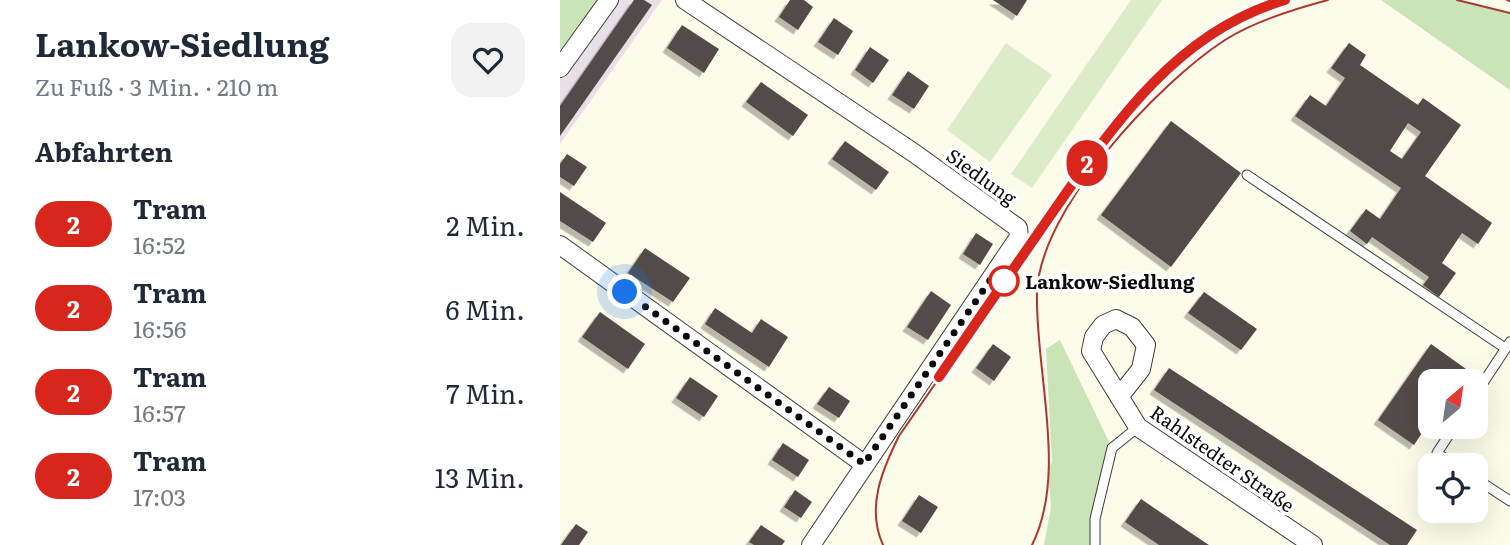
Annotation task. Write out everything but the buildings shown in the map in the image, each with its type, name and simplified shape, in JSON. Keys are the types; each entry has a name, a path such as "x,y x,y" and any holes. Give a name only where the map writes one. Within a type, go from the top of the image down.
{"street":[{"path":"560,68 610,0"},
{"name":"Siedlung","path":"685,0 914,153 1018,228 1019,237 811,545"},
{"path":"560,245 864,464"},
{"name":"Rahlstedter Straße","path":"1119,397 1138,427 1313,545"}],"lane":[{"path":"1247,174 1508,345 1488,375"},
{"path":"1095,545 1096,519 1112,448 1138,427"},
{"path":"1488,487 1510,501"}],"shaded area":[{"path":"609,0 662,0 560,144 560,68"}],"green space":[{"path":"560,0 609,0 569,55 560,49"},
{"path":"1131,0 1162,0 1032,188 1011,174"},
{"path":"1381,0 1457,0 1510,13 1510,90"},
{"path":"1006,43 1052,75 990,162 947,130"},
{"path":"1060,340 1112,448 1095,519 1095,545 1044,545 1051,507 1048,469 1052,462 1046,349"}],"tram line":[{"path":"883,545 876,517 878,489 899,436 1111,130 1167,69 1210,35 1258,9 1284,0"},
{"name":"2","path":"939,377 1111,130 1141,94 1179,57 1221,28 1285,0"},
{"path":"1032,545 1042,517 1048,486 1049,454 1037,293 1043,260 1058,225 1079,188 1106,152 1167,86 1197,60 1225,40 1262,21 1328,0"},
{"path":"1457,0 1510,13"}],"place":[{"name":"Lankow-Siedlung","path":"1004,281"}],"route":[{"path":"625,292 864,464 991,279 1004,281"}]}
